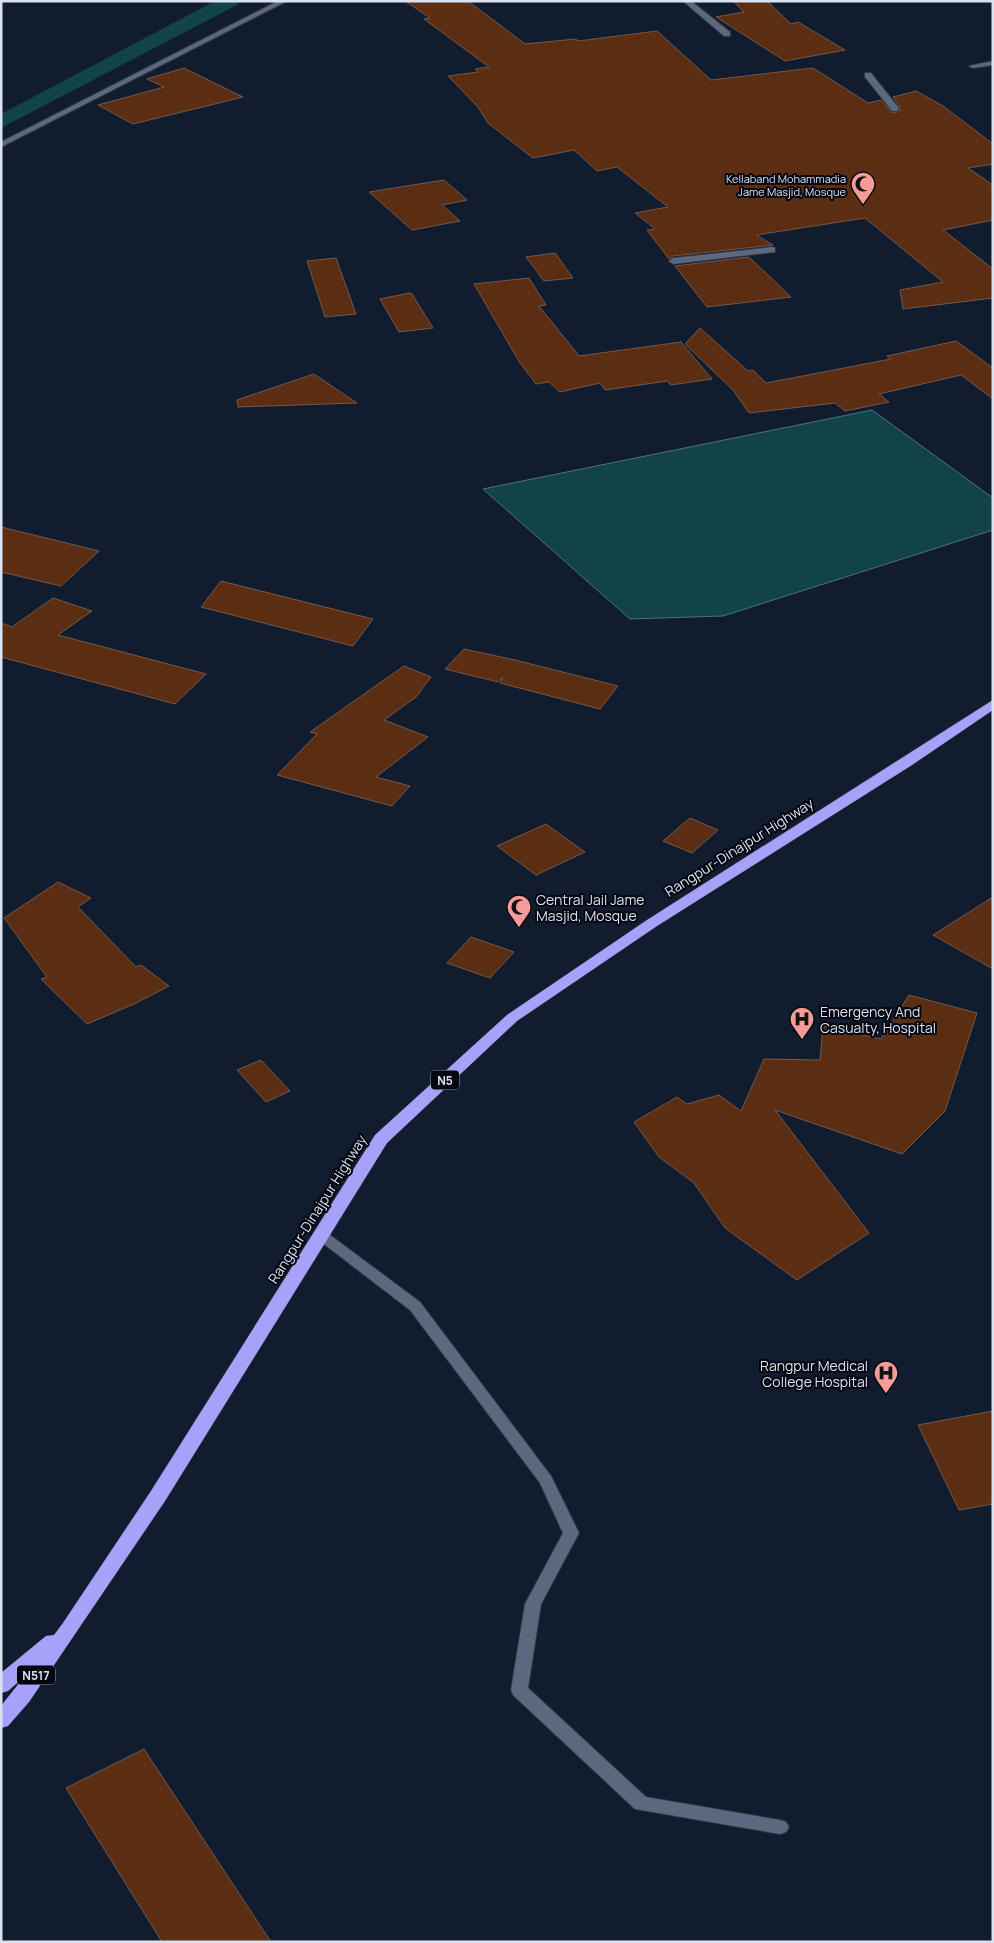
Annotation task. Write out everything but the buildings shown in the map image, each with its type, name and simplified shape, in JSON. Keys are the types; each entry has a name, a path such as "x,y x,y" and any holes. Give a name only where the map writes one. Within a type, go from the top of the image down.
{"highway":[{"name":"Rangpur-Dinajpur Highway","path":"70,1628 158,1496 381,1139 512,1018 652,924 907,762 993,704"},
{"name":"N5","path":"1,1685 70,1628"},
{"name":"N517","path":"1,1720 22,1696 70,1628"}],"street":[{"path":"1,145 284,1"},
{"path":"686,1 728,34"},
{"path":"973,66 993,63"},
{"path":"868,75 895,109"},
{"path":"673,261 772,250"},
{"path":"321,1234 415,1306 546,1480 571,1533 533,1604 519,1690 641,1804 780,1828"}],"shaded area":[{"path":"872,410 993,498 993,530 723,616 630,619 483,489"}],"waterway":[{"path":"1,122 230,1"}],"place":[{"name":"Kellaband Mohammadia Jame Masjid, Mosque","path":"863,205"},
{"name":"Central Jail Jame Masjid, Mosque","path":"519,928"},
{"name":"Emergency And Casualty, Hospital","path":"802,1040"},
{"name":"Rangpur Medical College Hospital","path":"886,1394"}]}
